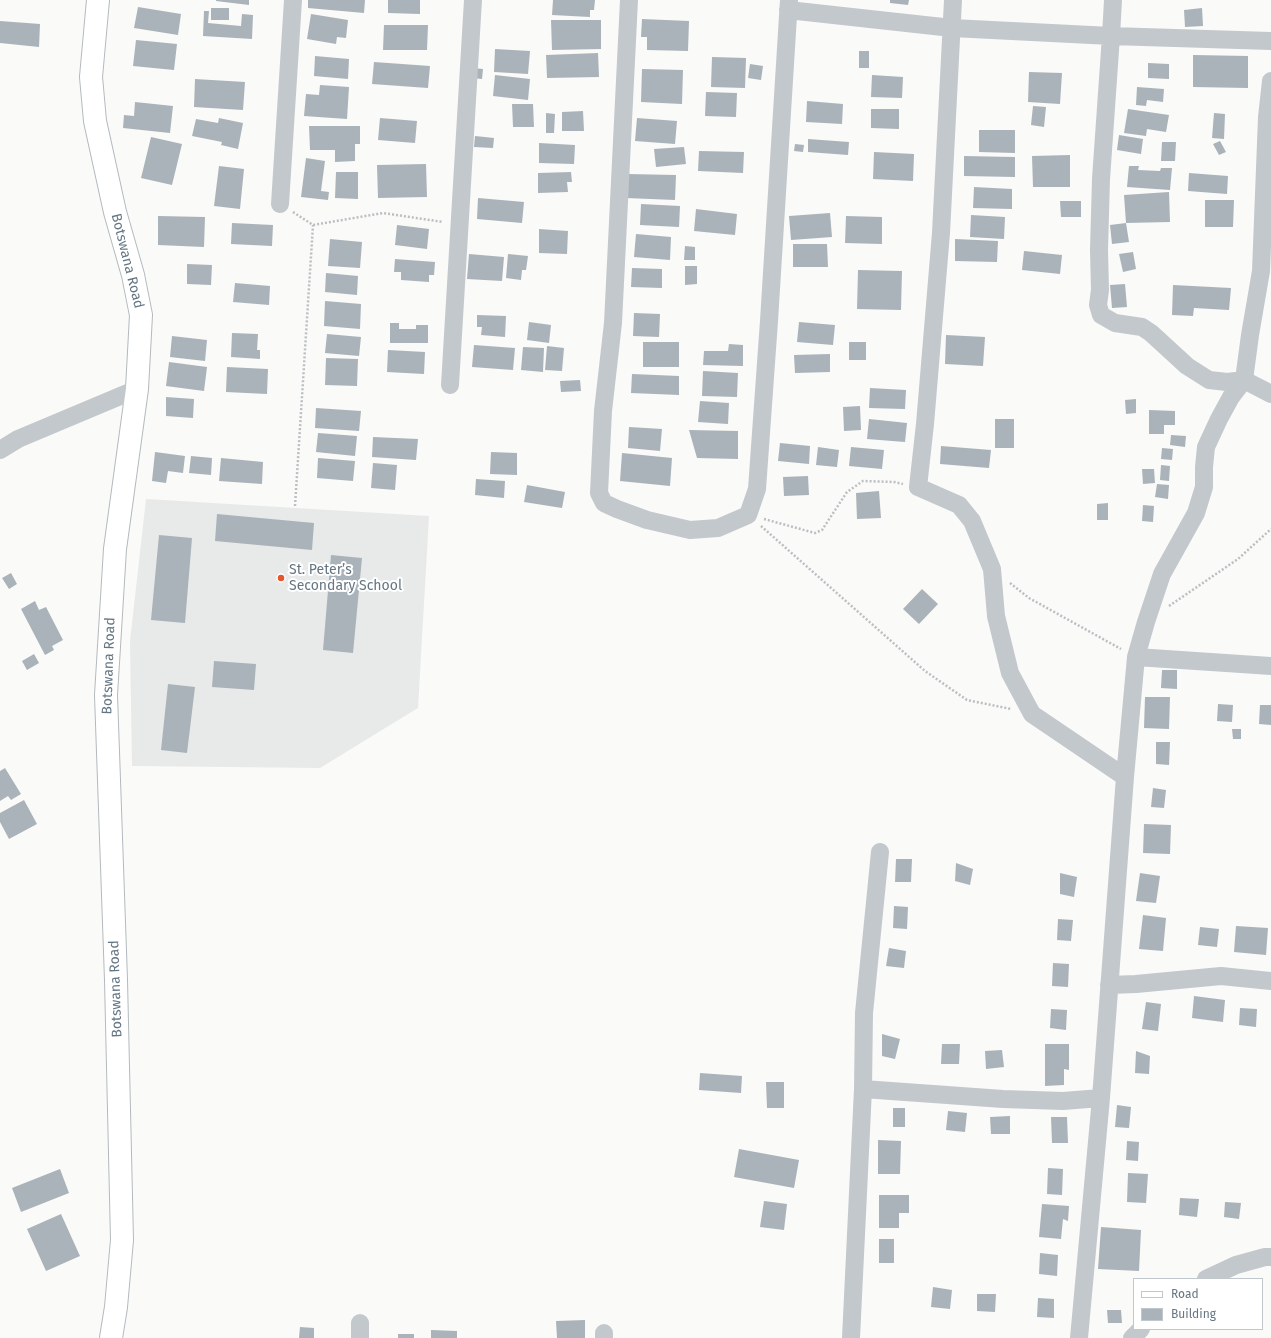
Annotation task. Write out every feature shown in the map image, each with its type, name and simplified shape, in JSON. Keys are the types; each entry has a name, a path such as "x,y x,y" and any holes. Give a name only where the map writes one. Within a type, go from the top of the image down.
{"street":[{"name":"Botswana Road","path":"98,0 91,77 95,121 115,212 133,276 141,315 137,389 115,548 106,695 116,980 122,1240 116,1307 111,1338"},
{"path":"280,204 294,0"},
{"path":"450,385 473,0"},
{"path":"629,0 613,323 603,411 599,493 604,503 617,509 647,520 690,530 718,528 748,515 757,489 769,321 788,5 952,28 1111,36 1271,41"},
{"path":"953,0 941,232 925,424 918,487 959,505 972,521 992,569 996,616 1010,673 1032,714 1125,777"},
{"path":"1113,0 1101,187 1099,250 1100,290 1098,305 1101,315 1114,323 1142,327 1147,330 1187,366 1209,380 1227,382 1244,380 1271,394"},
{"path":"1079,1338 1101,1098 1125,777 1136,657 1162,574 1196,512 1204,487 1206,448 1219,419 1244,380 1250,335 1262,271 1267,118 1271,81"},
{"path":"0,450 18,439 137,389"},
{"path":"1136,657 1271,666"},
{"path":"851,1338 864,1089 864,1013 880,852"},
{"path":"1109,985 1221,976 1271,981"},
{"path":"864,1089 1003,1099 1064,1100 1101,1098"},
{"path":"1208,1278 1236,1265 1265,1257 1271,1257"},
{"path":"1132,1338 1140,1330"}],"path":[{"path":"280,204 313,225 383,213 459,224"},
{"path":"296,506 313,225"},
{"path":"748,515 815,533 822,530 847,492 863,481 894,482 918,487"},
{"path":"748,515 925,671 967,700 1032,714"},
{"path":"1146,622 1238,559 1271,529"},
{"path":"992,569 1029,598 1136,657"}],"shaded area":[{"name":"St. Peter’s Secondary School","path":"146,499 429,516 418,708 320,768 132,766 130,641"}],"building":[{"path":"249,0 249,5 216,1"},
{"path":"308,0 365,0 364,13 308,8"},
{"path":"388,0 420,0 420,14 388,13"},
{"path":"553,0 595,0 594,10 590,10 590,17 552,15"},
{"path":"890,0 909,0 908,5 890,3"},
{"path":"138,7 181,14 178,35 134,28"},
{"path":"211,8 229,8 229,20 211,20"},
{"path":"1202,8 1203,26 1185,27 1184,10"},
{"path":"204,11 209,11 208,23 241,26 242,14 253,15 252,39 203,36"},
{"path":"311,14 348,20 346,38 337,37 336,44 307,39"},
{"path":"642,19 689,21 688,51 647,50 647,37 641,37"},
{"path":"551,20 601,20 601,49 552,50"},
{"path":"0,21 40,24 39,47 0,43"},
{"path":"384,25 428,25 427,50 383,50"},
{"path":"136,40 177,44 174,70 133,66"},
{"path":"495,49 530,51 528,74 494,72"},
{"path":"859,51 869,51 869,68 859,68"},
{"path":"598,53 599,77 547,78 546,55"},
{"path":"1193,55 1248,56 1248,88 1193,87"},
{"path":"315,56 349,59 348,79 314,76"},
{"path":"712,57 746,58 745,88 711,87"},
{"path":"374,62 430,66 428,88 372,84"},
{"path":"1148,63 1169,64 1169,79 1148,78"},
{"path":"750,64 763,66 761,80 748,78"},
{"path":"473,68 483,69 482,79 472,78"},
{"path":"642,69 683,70 682,104 641,102"},
{"path":"1029,72 1062,73 1060,104 1028,102"},
{"path":"495,75 530,79 528,100 493,96"},
{"path":"872,75 903,77 902,98 871,97"},
{"path":"195,79 245,82 243,110 194,107"},
{"path":"320,85 349,87 347,119 304,116 306,94 319,95"},
{"path":"1137,87 1164,89 1163,102 1147,100 1146,106 1136,105"},
{"path":"706,92 737,93 736,117 705,116"},
{"path":"807,101 843,104 842,124 806,122"},
{"path":"135,102 173,106 170,133 123,128 124,115 134,116"},
{"path":"512,104 533,104 534,127 513,127"},
{"path":"1033,106 1046,107 1044,127 1031,125"},
{"path":"871,109 899,109 899,129 871,128"},
{"path":"1128,109 1169,115 1166,132 1147,129 1146,136 1124,133"},
{"path":"583,111 584,131 562,131 562,112"},
{"path":"546,113 555,114 554,133 546,133"},
{"path":"1214,113 1225,114 1224,139 1212,138"},
{"path":"219,118 243,123 238,149 221,145 222,142 192,136 196,119 218,123"},
{"path":"380,118 417,121 415,143 378,140"},
{"path":"637,118 677,121 675,144 635,141"},
{"path":"309,126 360,126 360,144 355,144 355,161 335,162 335,150 310,150"},
{"path":"979,130 1015,130 1015,153 979,152"},
{"path":"1119,135 1143,139 1141,154 1117,150"},
{"path":"475,136 494,138 493,148 474,147"},
{"path":"151,137 182,144 172,185 141,178"},
{"path":"808,139 849,142 848,155 808,152"},
{"path":"1220,141 1226,152 1219,155 1213,144"},
{"path":"1162,142 1176,142 1175,161 1161,161"},
{"path":"539,143 575,145 574,164 539,163"},
{"path":"795,144 804,145 803,152 794,151"},
{"path":"684,147 686,164 656,167 654,149"},
{"path":"699,151 744,152 743,173 698,171"},
{"path":"874,152 914,154 913,181 873,179"},
{"path":"1070,155 1070,187 1033,187 1032,156"},
{"path":"964,156 1015,157 1015,177 964,176"},
{"path":"306,158 325,161 321,191 329,192 328,200 301,197"},
{"path":"426,164 427,197 378,198 377,165"},
{"path":"219,166 244,169 240,209 214,206"},
{"path":"1129,166 1139,166 1138,170 1160,171 1161,168 1172,168 1170,190 1127,187"},
{"path":"336,172 358,172 358,199 335,198"},
{"path":"571,172 572,182 567,182 568,192 538,193 538,173"},
{"path":"1189,173 1228,176 1227,194 1188,191"},
{"path":"627,174 676,175 675,200 626,198"},
{"path":"974,187 1012,189 1012,209 973,208"},
{"path":"1169,192 1170,222 1126,223 1124,195"},
{"path":"478,198 524,202 522,223 477,219"},
{"path":"1205,200 1234,200 1233,227 1205,227"},
{"path":"1060,201 1081,201 1081,217 1061,217"},
{"path":"641,204 680,206 679,227 640,225"},
{"path":"696,209 737,214 735,235 694,231"},
{"path":"830,213 832,237 791,240 789,216"},
{"path":"971,215 1005,217 1004,239 970,237"},
{"path":"158,216 205,217 204,247 158,245"},
{"path":"846,216 882,217 882,244 845,243"},
{"path":"232,223 273,225 272,246 231,244"},
{"path":"1126,223 1129,242 1112,244 1110,225"},
{"path":"397,225 429,229 427,249 395,245"},
{"path":"539,229 568,231 567,254 539,253"},
{"path":"636,234 671,237 670,260 634,257"},
{"path":"330,239 362,242 360,268 328,266"},
{"path":"955,239 998,241 997,262 955,261"},
{"path":"793,244 827,244 828,267 793,267"},
{"path":"685,246 695,247 695,260 684,260"},
{"path":"1024,251 1062,255 1060,274 1022,270"},
{"path":"1133,252 1136,269 1123,272 1119,254"},
{"path":"469,254 504,257 502,281 467,279"},
{"path":"508,254 528,256 526,270 522,270 521,280 506,278"},
{"path":"395,259 435,262 434,275 429,275 429,282 401,280 401,272 394,272"},
{"path":"187,264 212,265 211,285 187,284"},
{"path":"685,266 697,266 697,284 685,285"},
{"path":"632,268 662,269 662,288 631,287"},
{"path":"858,270 902,271 901,310 857,309"},
{"path":"326,273 358,276 357,295 325,292"},
{"path":"235,283 270,286 269,305 233,302"},
{"path":"1125,284 1127,307 1112,308 1110,285"},
{"path":"1173,285 1231,288 1229,310 1194,308 1193,316 1172,315"},
{"path":"325,301 361,304 360,329 324,326"},
{"path":"634,313 660,314 659,337 633,336"},
{"path":"477,315 506,316 505,337 481,335 482,327 477,327"},
{"path":"529,322 551,325 549,343 527,340"},
{"path":"799,322 835,325 833,345 797,342"},
{"path":"390,323 399,323 399,329 416,329 416,325 428,325 428,343 390,343"},
{"path":"232,333 258,334 257,350 260,350 260,359 231,357"},
{"path":"327,334 361,337 359,356 325,353"},
{"path":"946,335 985,337 983,366 945,364"},
{"path":"172,336 207,340 205,361 170,357"},
{"path":"643,342 679,342 679,367 643,367"},
{"path":"849,342 866,342 866,360 849,360"},
{"path":"729,344 743,345 743,366 703,365 704,351 728,351"},
{"path":"474,345 515,348 513,370 472,367"},
{"path":"547,346 564,348 562,371 545,370"},
{"path":"523,347 544,348 543,372 521,370"},
{"path":"388,350 425,352 424,374 387,372"},
{"path":"830,354 830,372 795,373 794,355"},
{"path":"326,358 358,359 357,386 325,385"},
{"path":"169,362 207,367 204,391 166,386"},
{"path":"227,367 268,369 267,394 226,392"},
{"path":"703,371 738,373 737,397 702,396"},
{"path":"632,374 679,376 679,395 631,393"},
{"path":"580,380 581,391 561,392 560,381"},
{"path":"870,388 906,390 905,409 869,408"},
{"path":"166,397 194,399 193,418 166,416"},
{"path":"1136,399 1136,413 1126,414 1125,400"},
{"path":"700,401 729,403 728,424 698,422"},
{"path":"860,406 861,430 844,431 843,407"},
{"path":"316,408 361,411 359,431 315,428"},
{"path":"1149,410 1175,411 1175,425 1164,425 1164,434 1149,434"},
{"path":"869,419 907,423 905,442 867,439"},
{"path":"995,419 1014,419 1014,448 995,448"},
{"path":"629,427 662,429 660,451 628,448"},
{"path":"689,430 738,431 738,459 697,458"},
{"path":"318,433 357,436 355,456 316,452"},
{"path":"1171,435 1186,436 1185,447 1170,445"},
{"path":"373,437 418,439 416,460 372,457"},
{"path":"780,443 810,446 809,464 778,461"},
{"path":"941,446 991,450 989,468 940,464"},
{"path":"818,447 839,450 837,467 816,465"},
{"path":"851,447 884,450 882,469 849,466"},
{"path":"1162,448 1173,449 1172,460 1161,459"},
{"path":"155,452 185,456 183,473 168,471 166,483 152,481"},
{"path":"491,452 517,453 517,475 490,474"},
{"path":"622,453 672,458 670,486 620,481"},
{"path":"191,456 212,458 211,475 189,473"},
{"path":"221,458 263,462 262,484 219,481"},
{"path":"318,458 355,461 353,481 317,478"},
{"path":"373,463 397,465 395,490 371,488"},
{"path":"1161,465 1170,466 1169,481 1160,480"},
{"path":"1142,469 1154,469 1155,483 1143,484"},
{"path":"808,476 809,495 784,496 783,477"},
{"path":"476,479 505,481 504,498 475,495"},
{"path":"1157,484 1169,485 1168,499 1155,497"},
{"path":"527,485 565,492 562,508 524,502"},
{"path":"879,491 881,518 857,519 856,493"},
{"path":"1108,503 1108,520 1097,520 1097,504"},
{"path":"1143,505 1154,506 1153,522 1142,521"},
{"path":"217,514 314,523 312,550 215,541"},
{"path":"159,535 192,538 185,623 151,620"},
{"path":"331,555 362,558 353,653 323,650"},
{"path":"11,573 17,584 9,589 2,578"},
{"path":"922,589 938,604 919,624 903,609"},
{"path":"35,601 39,610 46,607 63,640 52,646 54,650 45,655 21,609"},
{"path":"34,654 39,663 27,670 22,661"},
{"path":"214,661 256,664 254,690 212,687"},
{"path":"1162,670 1177,670 1177,689 1161,688"},
{"path":"168,684 195,687 187,753 161,750"},
{"path":"1145,697 1170,697 1169,729 1144,728"},
{"path":"1218,704 1233,705 1232,722 1217,721"},
{"path":"1260,705 1271,705 1271,725 1259,724"},
{"path":"1232,729 1241,729 1241,739 1233,739"},
{"path":"1156,742 1170,742 1169,765 1156,764"},
{"path":"5,768 21,794 11,800 8,796 0,801 0,771"},
{"path":"1153,788 1166,790 1164,808 1151,807"},
{"path":"24,800 37,824 9,839 0,822 0,813"},
{"path":"1144,824 1171,825 1170,854 1143,853"},
{"path":"896,859 912,859 911,882 895,882"},
{"path":"956,863 973,869 970,885 955,881"},
{"path":"1060,873 1077,877 1074,897 1060,894"},
{"path":"1140,873 1160,876 1156,903 1136,901"},
{"path":"894,906 908,907 907,929 893,928"},
{"path":"1143,915 1166,918 1163,951 1139,949"},
{"path":"1058,919 1073,920 1071,941 1057,940"},
{"path":"1236,926 1268,928 1266,955 1234,952"},
{"path":"1200,927 1219,929 1217,947 1198,945"},
{"path":"889,948 906,951 904,968 886,966"},
{"path":"1053,963 1069,964 1068,987 1052,986"},
{"path":"1194,996 1225,1000 1223,1022 1192,1018"},
{"path":"1146,1002 1161,1004 1158,1031 1142,1029"},
{"path":"1240,1008 1257,1009 1256,1027 1239,1025"},
{"path":"1051,1009 1067,1010 1066,1030 1050,1028"},
{"path":"882,1034 900,1039 895,1059 882,1056"},
{"path":"942,1044 960,1044 959,1064 941,1064"},
{"path":"1045,1044 1069,1044 1069,1070 1064,1069 1064,1085 1045,1086"},
{"path":"1002,1050 1004,1067 986,1069 985,1051"},
{"path":"1136,1051 1150,1056 1149,1074 1135,1073"},
{"path":"700,1073 742,1076 741,1093 699,1090"},
{"path":"766,1082 784,1082 784,1108 767,1108"},
{"path":"1117,1105 1131,1107 1129,1128 1115,1127"},
{"path":"893,1108 905,1108 905,1127 893,1127"},
{"path":"948,1111 967,1113 965,1132 946,1130"},
{"path":"1010,1116 1010,1134 991,1134 990,1117"},
{"path":"1051,1117 1067,1117 1068,1143 1052,1143"},
{"path":"878,1140 901,1141 900,1174 878,1174"},
{"path":"1127,1141 1139,1142 1138,1161 1126,1160"},
{"path":"739,1149 799,1160 794,1188 734,1177"},
{"path":"1048,1168 1063,1169 1062,1195 1047,1194"},
{"path":"60,1169 69,1193 21,1212 12,1188"},
{"path":"1128,1173 1148,1174 1146,1203 1127,1202"},
{"path":"879,1195 909,1195 909,1213 899,1213 899,1228 879,1228"},
{"path":"1180,1198 1199,1199 1197,1217 1179,1215"},
{"path":"764,1201 787,1204 784,1230 760,1227"},
{"path":"1225,1202 1241,1203 1239,1219 1224,1217"},
{"path":"1042,1204 1069,1206 1068,1221 1063,1219 1061,1239 1039,1237"},
{"path":"61,1214 80,1256 46,1271 27,1229"},
{"path":"1101,1227 1141,1230 1139,1271 1098,1269"},
{"path":"879,1239 894,1239 894,1263 879,1263"},
{"path":"1040,1253 1058,1255 1057,1276 1039,1274"},
{"path":"933,1287 952,1290 950,1309 931,1307"},
{"path":"977,1294 996,1294 995,1312 977,1311"},
{"path":"1038,1298 1054,1299 1054,1318 1037,1317"},
{"path":"1107,1310 1121,1310 1122,1323 1108,1323"},
{"path":"585,1320 585,1338 557,1338 556,1321"},
{"path":"300,1327 314,1328 314,1338 299,1338"},
{"path":"431,1330 457,1331 457,1338 431,1338"},
{"path":"398,1334 414,1334 414,1338 398,1338"}],"place":[{"name":"St. Peter’s Secondary School","path":"281,578"}]}
